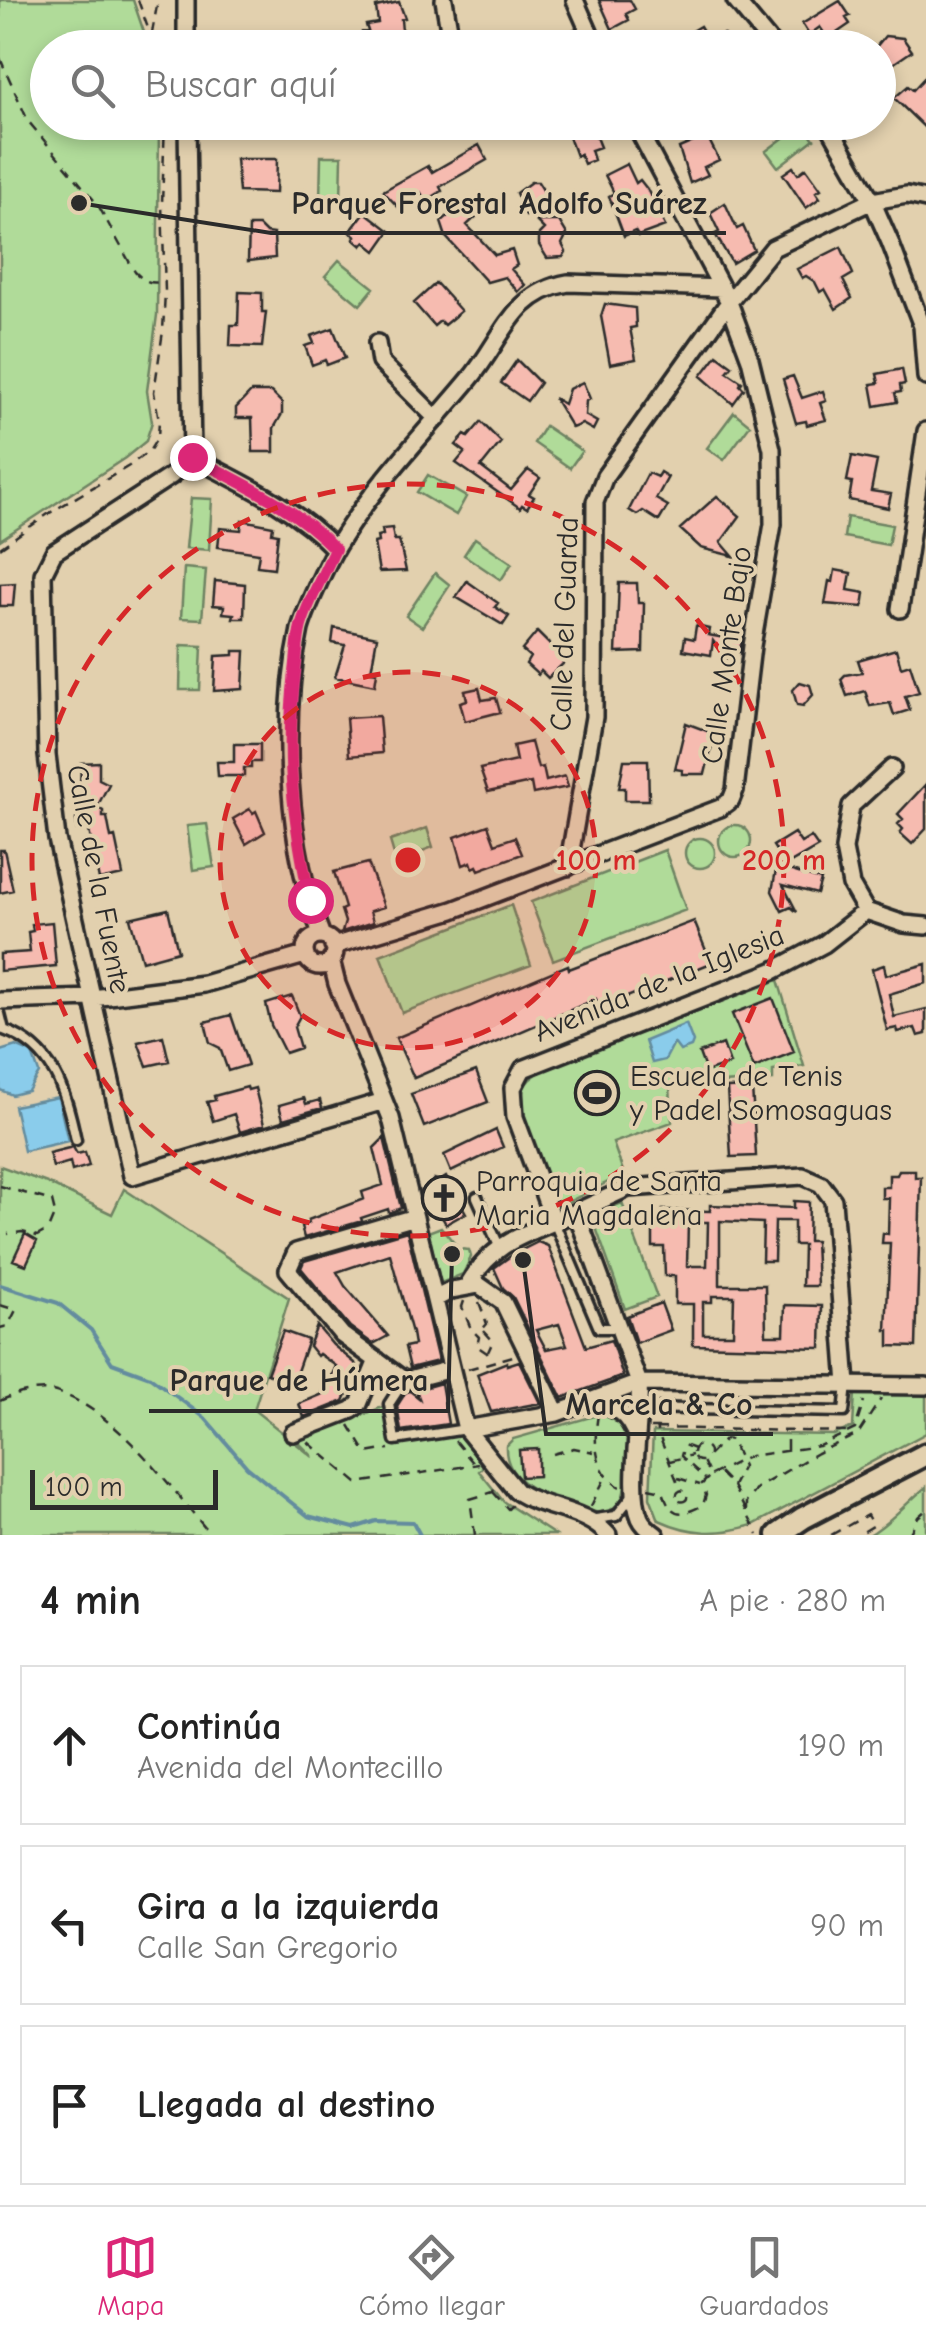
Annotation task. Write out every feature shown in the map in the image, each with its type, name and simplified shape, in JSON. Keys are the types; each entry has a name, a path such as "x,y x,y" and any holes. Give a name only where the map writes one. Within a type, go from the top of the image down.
{"main road":[{"path":"778,1535 926,1454"},
{"path":"758,1535 803,1518"}],"street":[{"path":"186,0 186,30"},
{"path":"444,0 449,29"},
{"path":"576,0 588,30"},
{"path":"735,0 761,30"},
{"path":"187,140 192,457 271,498 314,526 335,549"},
{"name":"Calle Monte Bajo","path":"323,945 453,910 568,867 720,808 731,800 735,790 752,646 772,524 772,448 750,360 726,295 644,140"},
{"path":"836,140 872,201 922,326 926,377"},
{"path":"872,201 907,195 926,198"},
{"name":"Calle del Guarda","path":"568,867 594,717 598,490 726,295 773,248 872,201"},
{"path":"608,1535 589,1510 526,1498 496,1473 466,1428 384,1101 323,945 294,823 289,759 301,626 335,549 382,482 484,362 514,313 532,294 546,286 568,283 726,295"},
{"path":"377,342 380,362 437,419"},
{"path":"900,609 926,432"},
{"name":"Calle de la Fuente","path":"192,457 172,476 54,552 43,574 47,754 57,840 132,1176 384,1101"},
{"path":"892,768 851,806 844,849 852,885 866,911 904,924 926,926"},
{"name":"Avenida de la Iglesia","path":"554,1222 515,1117 513,1088 523,1069 773,971 824,944 866,911"},
{"path":"0,1001 93,998 204,984 305,955 306,946 323,945"},
{"path":"465,1290 484,1260 499,1246 628,1188 803,1176 821,1184 833,1200 848,1385"},
{"path":"576,1212 649,1408 638,1514 656,1535"},
{"path":"416,1217 296,1252 288,1270 342,1335 405,1381 451,1369"},
{"path":"484,1260 486,1288 503,1302 557,1413"},
{"path":"435,1299 486,1288"},
{"path":"300,1437 359,1404 377,1360"},
{"path":"466,1428 557,1413 639,1382 926,1386"},
{"path":"589,1401 610,1405 625,1414 644,1441"},
{"path":"496,1473 494,1448 504,1429 516,1422"}],"lane":[{"path":"0,1014 4,1030 30,1041 54,1073 65,1095 76,1140"},
{"path":"477,1197 499,1246"},
{"path":"554,1222 599,1328 621,1328"},
{"path":"405,1381 390,1404 395,1440 466,1428"},
{"path":"649,1408 844,1412 848,1385"},
{"path":"589,1510 605,1520 616,1516 641,1488"}],"path":[{"path":"138,0 149,30"},
{"path":"152,30 158,0"},
{"path":"0,58 30,123"},
{"path":"44,140 98,205 136,272 143,280 155,284 164,280"},
{"path":"0,548 150,450 158,437 154,392 163,331 164,140"},
{"path":"0,1186 52,1200 55,1212 48,1230 37,1236 8,1234"},
{"path":"465,1290 478,1298 488,1324 478,1334 471,1329 462,1307 465,1290"},
{"path":"0,1305 16,1310 8,1326 0,1328"},
{"path":"484,1331 493,1341 487,1353"},
{"path":"478,1334 477,1346 487,1353 490,1362"},
{"path":"451,1369 464,1370 528,1351"},
{"path":"656,1428 684,1492 750,1456 819,1446 855,1429 865,1385"},
{"path":"0,1401 12,1395 51,1390 105,1418 177,1493 211,1535"},
{"path":"746,1511 746,1502 757,1488 858,1434 882,1398"},
{"path":"589,1401 591,1412 599,1413 596,1453 606,1477 617,1486 664,1491 668,1506 676,1513 687,1513 703,1505 706,1495 703,1483 682,1458 680,1448 684,1445 694,1452 710,1476"},
{"path":"644,1441 650,1420 658,1417 649,1408"},
{"path":"648,1428 848,1432"},
{"path":"787,1432 787,1452"},
{"path":"300,1437 357,1483 496,1473 513,1504 508,1509 492,1492 470,1499 475,1535"},
{"path":"703,1461 725,1440 731,1440 741,1461 739,1478 733,1486"},
{"path":"669,1461 694,1452 698,1446 706,1446 709,1456"},
{"path":"553,1454 574,1448 596,1453"},
{"path":"719,1472 733,1486 758,1535"},
{"path":"589,1510 606,1477"},
{"path":"676,1477 703,1483"},
{"path":"908,1535 926,1510"},
{"path":"831,1535 867,1516 873,1526 858,1535"}],"green space":[{"path":"0,0 133,0 143,30 30,30 30,140 159,140 157,315 147,391 152,422 146,441 125,458 0,540"},
{"path":"781,140 813,140 778,167 766,151"},
{"path":"321,156 342,156 341,201 320,201"},
{"path":"339,260 374,288 360,305 325,276"},
{"path":"734,412 750,425 724,460 707,448"},
{"path":"545,426 582,451 570,468 534,443"},
{"path":"428,475 466,497 456,515 417,492"},
{"path":"191,498 212,499 209,550 186,548"},
{"path":"847,517 892,525 888,545 844,537"},
{"path":"475,538 512,563 501,580 464,555"},
{"path":"184,568 206,570 202,619 181,618"},
{"path":"435,573 450,585 422,627 406,616"},
{"path":"181,645 202,646 200,690 180,690"},
{"path":"207,824 214,867 193,870 187,826"},
{"path":"735,825 747,829 751,841 747,853 735,857 723,853 719,841 723,829"},
{"path":"427,828 433,847 396,861 390,841"},
{"path":"700,838 711,842 715,853 711,864 700,868 689,864 685,853 689,842"},
{"path":"665,850 686,910 553,960 531,902"},
{"path":"511,905 531,965 402,1013 380,955"},
{"name":"Escuela de Tenis y Padel Somosaguas","path":"778,980 804,1066 773,1071 773,1080 670,1086 672,1122 613,1143 624,1174 564,1204 554,1200 523,1114 524,1088 529,1080 541,1071"},
{"path":"0,1166 112,1214 124,1189 289,1298 254,1410 313,1457 297,1441 385,1406 392,1435 452,1426 484,1466 479,1471 504,1502 555,1535 0,1535"},
{"path":"622,1203 657,1297 625,1309 595,1225 602,1213"},
{"path":"441,1227 459,1249 469,1250 471,1257 463,1274 441,1283 428,1232"},
{"path":"855,1392 926,1393 926,1433 753,1525 706,1532 659,1520 650,1497 653,1432 834,1435 853,1427"},
{"path":"601,1414 619,1425 627,1440 625,1487 615,1507 601,1514 540,1492 515,1474 506,1446 513,1439"},
{"path":"926,1487 926,1535 869,1535 884,1525"}],"water":[{"path":"686,1024 693,1042 691,1047 680,1051 674,1043 665,1060 652,1063 645,1041"},
{"path":"16,1046 32,1053 39,1073 28,1091 12,1095 0,1090 0,1051"},
{"path":"58,1097 68,1141 24,1151 14,1106"}],"building":[{"path":"599,0 630,0 635,9 626,14 629,20 612,29"},
{"path":"840,1 850,16 846,18 850,24 841,30 806,30 802,24"},
{"path":"399,2 405,18 401,19 402,30 368,30 366,25 378,23 376,7"},
{"path":"896,37 903,38 912,51 896,62"},
{"path":"926,76 926,129 896,100 908,86 913,90"},
{"path":"570,140 597,140 600,147 591,150 594,160 584,164 580,154 576,156"},
{"path":"709,140 719,160 704,167 708,175 690,183 679,148"},
{"path":"479,145 487,160 440,187 442,191 426,201 421,193 401,210 383,191 428,166 432,172"},
{"path":"236,159 277,159 276,193 239,192"},
{"path":"627,164 636,183 640,180 647,189 665,226 638,236 635,231 624,236 609,196 614,193 605,175"},
{"path":"793,167 798,174 806,168 821,189 816,192 820,198 806,208 783,174"},
{"path":"531,182 538,182 550,201 538,221 559,221 567,234 562,244 566,252 563,257 547,258 539,245 539,234 544,229 530,215 526,216 516,193"},
{"path":"492,202 467,225 495,255 512,250 517,265 511,269 525,285 518,292 505,277 487,282 446,237 441,222 449,215"},
{"path":"725,203 737,229 743,226 754,250 732,263 715,234 719,232 710,213"},
{"path":"365,212 390,231 376,251 365,242 362,246 350,232"},
{"path":"249,226 259,226 274,234 275,258 248,261"},
{"path":"841,247 853,274 843,280 852,298 836,309 825,289 820,292 815,282 806,276 802,278 797,269"},
{"path":"436,283 461,311 444,325 440,321 434,326 414,303"},
{"path":"239,292 262,293 262,312 266,312 262,347 230,346 231,325 238,325"},
{"path":"605,304 635,308 636,327 630,328 636,359 610,364 601,316"},
{"path":"333,328 345,358 327,365 325,360 312,365 305,346 314,343 311,336"},
{"path":"717,355 732,366 727,372 742,382 744,389 733,404 701,376"},
{"path":"517,360 540,383 527,401 501,383"},
{"path":"902,369 905,384 900,385 901,392 895,393 897,402 875,406 871,384 879,383 877,374"},
{"path":"793,376 802,398 823,391 826,401 820,403 826,420 807,425 806,421 796,423 783,379"},
{"path":"583,382 590,399 586,401 585,415 597,422 593,430 582,424 572,428 554,398 564,404 569,389"},
{"path":"251,392 271,392 282,403 282,414 274,428 274,452 253,452 252,418 236,418 236,408"},
{"path":"481,422 501,442 481,467 511,490 528,470 540,478 529,494 534,497 527,508 520,508 456,463 465,452 456,445"},
{"path":"852,456 877,461 871,491 891,494 888,508 849,500 852,482 847,481"},
{"path":"660,472 668,477 656,499 668,506 659,521 643,511 637,515 629,510 648,473 657,477"},
{"path":"717,496 740,516 721,542 733,556 701,548 680,529"},
{"path":"242,520 273,526 272,533 278,534 274,568 257,566 259,553 218,547 220,528 241,530"},
{"path":"392,528 406,571 379,572 374,543 378,542 377,536 383,535 382,529"},
{"path":"835,570 851,573 848,590 865,593 863,607 825,604"},
{"path":"215,581 245,584 244,618 233,618 234,614 223,613 224,606 213,605"},
{"path":"467,581 509,616 503,625 456,597"},
{"path":"15,583 13,606 0,606 0,584"},
{"path":"619,583 637,583 638,603 644,603 643,652 616,653"},
{"path":"696,626 709,629 708,635 736,640 737,636 742,637 740,652 728,650 726,658 713,641 711,655 683,650 685,637 694,639"},
{"path":"334,628 377,637 371,671 377,672 375,685 335,677 345,645 332,643"},
{"path":"537,632 566,661 548,678 526,664 530,657 522,650"},
{"path":"896,649 901,667 910,664 919,692 905,696 910,710 894,715 890,703 870,706 865,691 847,696 841,679 862,672 858,660"},
{"path":"234,651 245,651 243,689 214,691 216,656 234,655"},
{"path":"800,682 810,685 813,695 803,706 797,705 793,690"},
{"path":"479,688 482,700 496,698 500,712 465,721 460,702 467,700 465,691"},
{"path":"379,716 382,753 349,756 346,718"},
{"path":"686,723 715,734 705,774 682,774 682,770 675,769"},
{"path":"531,742 546,781 565,776 568,787 533,794 531,783 488,792 480,769 516,761 513,746"},
{"path":"234,744 260,744 260,762 251,762 251,768 244,768 244,776 218,776 217,762 234,762"},
{"path":"624,760 648,760 649,800 625,800 625,788 619,788"},
{"path":"99,762 99,779 109,784 97,807 107,817 111,838 115,837 123,875 99,880 91,864 95,859 88,826 77,829 76,820 79,803 90,803 80,788 81,763"},
{"path":"926,784 926,829 912,844 900,833 903,829 898,824 903,819 898,814"},
{"path":"250,809 256,811 265,832 246,844 233,819"},
{"path":"488,825 495,844 515,837 522,854 479,870 471,862 463,865 455,837"},
{"path":"794,833 801,843 811,837 818,847 782,868 821,880 817,894 783,885 797,912 791,907 782,911 772,891 779,855 773,846"},
{"path":"0,850 4,850 13,890 0,893"},
{"path":"368,863 384,907 370,911 373,922 342,932 345,922 341,910 345,908 334,872"},
{"path":"168,909 178,951 142,961 130,918"},
{"path":"694,921 711,963 600,1008 596,999 414,1078 396,1038 568,965 569,969"},
{"path":"52,922 56,966 0,971 0,954 30,952 28,932 33,931 32,924"},
{"path":"926,964 926,983 889,994 894,1017 926,1009 926,1034 918,1036 915,1028 887,1030 872,969 884,965 886,975"},
{"path":"292,996 300,1016 294,1027 300,1048 285,1053 266,1004"},
{"path":"773,998 794,1052 754,1068 732,1014"},
{"path":"231,1015 248,1065 228,1071 220,1048 210,1043 205,1022"},
{"path":"163,1036 169,1061 147,1066 138,1042"},
{"path":"723,1044 730,1064 706,1072 699,1053"},
{"path":"476,1071 488,1102 424,1127 411,1094"},
{"path":"752,1087 756,1156 731,1157 727,1088"},
{"path":"255,1088 264,1125 240,1132 234,1114 213,1121 207,1102 215,1100 214,1096"},
{"path":"304,1098 306,1104 320,1100 322,1108 283,1119 279,1105"},
{"path":"496,1130 503,1147 451,1172 444,1155"},
{"path":"384,1138 401,1208 304,1238 301,1226 308,1220 364,1199 362,1192 383,1185 374,1148"},
{"path":"73,1147 77,1154 85,1152 89,1166 72,1171 70,1162 53,1167 49,1153"},
{"path":"899,1170 915,1170 915,1177 921,1177 916,1347 889,1346 886,1330 890,1243 882,1243 883,1233 888,1234 889,1198 882,1198 882,1187 889,1187 889,1175 897,1175"},
{"name":"Parroquia de Santa Maria Magdalena","path":"446,1177 466,1213 446,1224 426,1189 434,1179"},
{"path":"794,1201 809,1202 808,1241 815,1241 817,1286 802,1286 803,1245 794,1245 794,1221 775,1221 774,1261 762,1261 763,1223 720,1221 720,1285 765,1285 766,1335 784,1335 785,1305 822,1306 821,1348 693,1345 693,1304 675,1304 675,1276 665,1276 664,1247 653,1247 653,1216 663,1216 663,1210 710,1211 710,1205 794,1208","holes":["688,1222 708,1222 707,1266 687,1266","712,1296 734,1296 733,1334 703,1334 703,1302 712,1302"]},
{"path":"407,1231 438,1361 410,1368 405,1347 414,1345 412,1333 390,1254 337,1272 388,1336 373,1344 350,1327 301,1268 304,1261"},
{"path":"25,1234 37,1241 26,1265 13,1260"},
{"path":"538,1242 548,1246 586,1347 611,1340 623,1376 562,1398 513,1297 503,1288 494,1268","holes":["559,1324 567,1345 546,1349 536,1330"]},
{"path":"661,1303 671,1330 636,1343 627,1316"},
{"path":"317,1326 355,1363 357,1372 344,1401 304,1417 299,1404 323,1394 336,1366 317,1356 309,1346"},
{"path":"283,1331 308,1340 293,1383 267,1374"},
{"path":"519,1361 540,1403 491,1412 477,1374"},
{"path":"441,1383 448,1424 401,1431 397,1406 406,1392 419,1398 416,1390"},
{"path":"538,1449 538,1476 521,1477 519,1450"}],"waterway":[{"path":"0,1285 58,1303 91,1330 112,1363 150,1377 205,1418 247,1467 308,1516 354,1528 376,1521 413,1522 420,1535"}],"place":[{"name":"Parque Forestal Adolfo Suárez","path":"79,203"},
{"name":"Escuela de Tenis y Padel Somosaguas","path":"597,1093"},
{"name":"Parroquia de Santa Maria Magdalena","path":"444,1198"},
{"name":"Parque de Húmera","path":"452,1254"},
{"name":"Marcela & Co","path":"523,1260"}],"route":[{"path":"192,457 271,498 314,526 335,549 301,626 294,684 290,788 310,900"}]}
